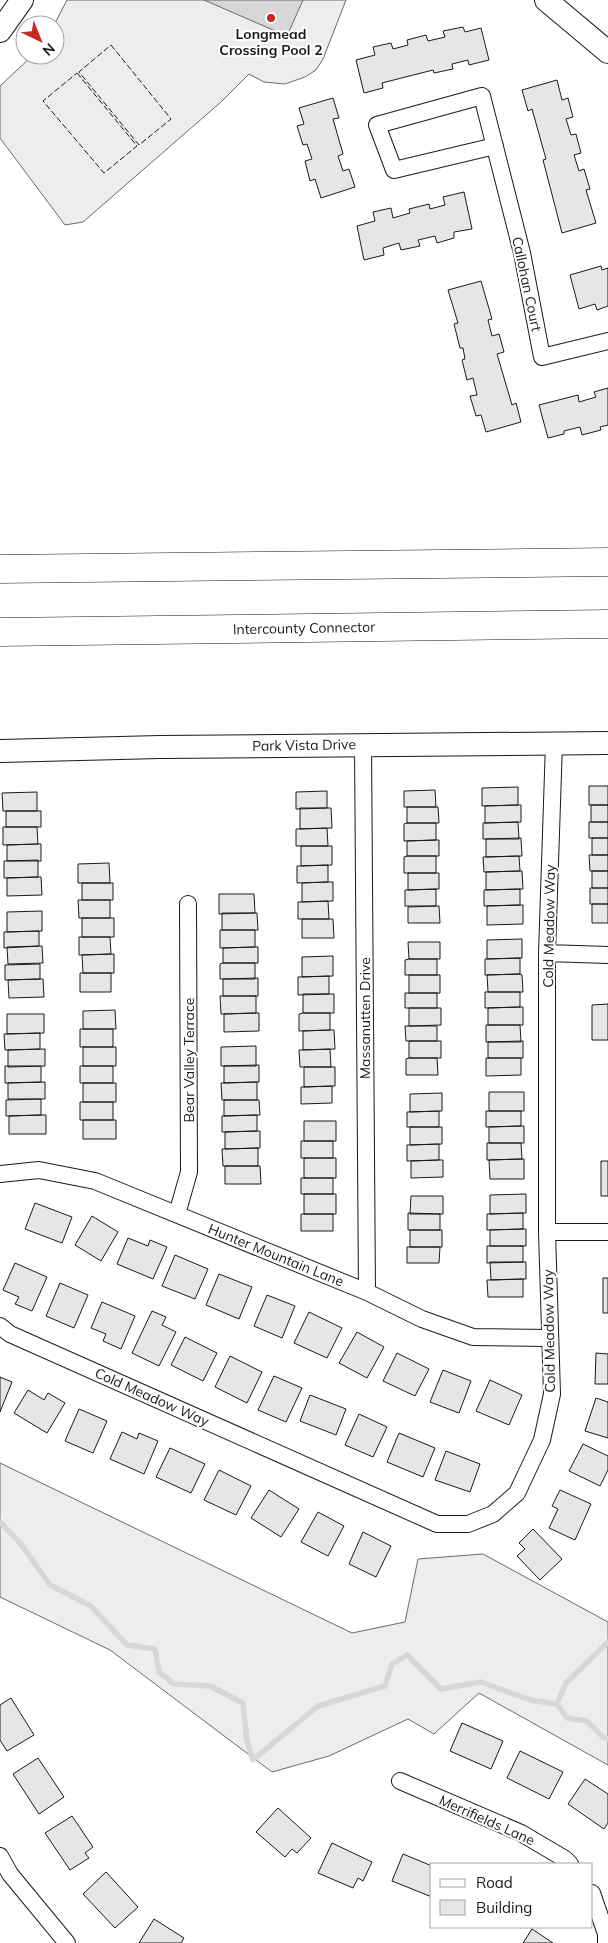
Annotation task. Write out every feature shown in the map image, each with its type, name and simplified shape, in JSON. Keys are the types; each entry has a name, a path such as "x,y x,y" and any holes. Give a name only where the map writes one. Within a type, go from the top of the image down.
{"highway":[{"path":"0,569 608,562"},
{"name":"Intercounty Connector","path":"0,632 608,624"}],"street":[{"path":"0,31 22,0"},
{"path":"546,0 608,52"},
{"name":"Callohan Court","path":"495,146 394,170 377,125 482,96 495,146 522,253 542,357 608,341"},
{"name":"Cold Meadow Way","path":"0,1326 10,1334 436,1524 468,1524 493,1514 517,1492 542,1440 552,1394 547,1232 548,953 554,742"},
{"name":"Park Vista Drive","path":"0,751 363,744 608,743"},
{"name":"Massanutten Drive","path":"363,744 367,1292"},
{"name":"Bear Valley Terrace","path":"177,1214 190,1172 188,904"},
{"path":"548,953 608,955"},
{"name":"Hunter Mountain Lane","path":"0,1174 39,1170 65,1173 95,1181 367,1292 422,1319 473,1338 550,1338"},
{"path":"547,1232 608,1232"},
{"name":"Merrifields Lane","path":"400,1781 521,1833 569,1863"},
{"path":"0,1856 10,1874 67,1943"},
{"path":"593,1896 606,1934 606,1943"}],"shaded area":[{"path":"67,0 346,0 323,59 316,70 305,77 285,84 264,82 249,74 221,102 83,222 65,225 0,138 0,86 22,65 65,65 65,15 59,15"},
{"name":"Longmead Crossing Pool 2","path":"204,0 303,0 287,36"},
{"path":"0,1463 352,1633 405,1622 418,1559 483,1554 608,1622 608,1765 479,1693 434,1734 408,1719 329,1756 272,1772 110,1650 0,1597"}],"building":[{"path":"463,27 465,32 481,28 489,60 469,65 468,60 452,64 453,69 434,73 433,70 382,83 383,88 364,93 356,60 375,55 373,47 391,43 393,49 408,45 407,40 426,35 428,41 445,37 443,31"},
{"path":"557,80 562,100 568,98 573,117 566,119 571,135 576,134 581,153 574,155 579,171 584,169 590,189 586,190 596,223 562,233 543,160 546,159 532,109 528,111 522,90"},
{"path":"333,98 339,118 333,119 343,154 338,156 343,171 349,169 355,187 321,198 315,179 310,181 305,161 312,159 307,144 303,145 297,126 304,124 299,108"},
{"path":"464,192 472,229 454,232 454,238 437,243 435,236 418,240 420,246 401,250 399,243 383,248 384,255 364,260 357,226 375,221 373,212 391,208 393,218 410,213 409,209 429,204 430,209 445,205 443,197"},
{"path":"601,266 602,270 608,268 608,306 597,310 595,304 579,309 570,275"},
{"path":"481,281 492,319 488,320 492,336 499,334 504,352 497,354 512,405 516,403 521,422 486,432 481,415 476,416 470,396 477,395 473,378 467,380 462,360 465,359 463,348 460,348 454,324 458,323 448,290"},
{"path":"608,388 608,425 600,427 601,430 582,435 580,427 548,438 539,405 578,395 579,402 596,397 594,392"},
{"path":"589,786 608,786 608,805 589,805"},
{"path":"518,787 518,805 482,806 482,788"},
{"path":"435,790 436,807 404,807 404,791"},
{"path":"327,791 327,808 296,809 296,792"},
{"path":"37,792 37,811 3,811 2,793"},
{"path":"521,805 521,822 485,823 485,806"},
{"path":"591,805 608,805 608,822 591,822"},
{"path":"407,807 438,807 439,823 407,823"},
{"path":"300,808 331,808 332,828 300,829"},
{"path":"6,811 41,811 41,827 6,827"},
{"path":"518,822 519,839 483,839 483,823"},
{"path":"589,822 608,822 608,838 589,838"},
{"path":"436,823 436,840 404,841 404,824"},
{"path":"3,827 37,827 38,844 3,845"},
{"path":"327,828 328,846 296,846 296,829"},
{"path":"521,838 522,856 486,857 486,839"},
{"path":"592,838 608,838 608,855 592,855"},
{"path":"439,840 439,856 407,856 407,841"},
{"path":"41,844 41,861 7,861 7,845"},
{"path":"301,846 332,846 332,865 301,866"},
{"path":"589,855 608,855 608,871 590,871"},
{"path":"436,856 436,873 404,873 404,857"},
{"path":"519,856 520,871 484,872 483,857"},
{"path":"38,860 38,877 4,878 4,861"},
{"path":"109,863 110,883 78,883 78,864"},
{"path":"328,865 328,882 297,883 297,866"},
{"path":"522,871 523,889 486,890 486,872"},
{"path":"592,871 608,871 608,888 592,888"},
{"path":"408,873 439,873 439,889 408,890"},
{"path":"41,877 42,895 7,896 7,878"},
{"path":"333,882 333,901 302,902 302,883"},
{"path":"82,883 113,883 113,900 82,900"},
{"path":"590,888 608,888 608,904 590,904"},
{"path":"436,889 436,906 405,906 405,890"},
{"path":"520,889 520,905 484,906 484,890"},
{"path":"219,894 254,894 255,913 219,914"},
{"path":"78,900 110,900 110,918 79,918"},
{"path":"328,901 329,919 298,919 298,902"},
{"path":"592,904 608,904 608,923 592,923"},
{"path":"523,905 523,924 487,925 487,906"},
{"path":"439,906 440,923 408,923 408,907"},
{"path":"42,911 42,931 7,932 7,912"},
{"path":"222,913 257,913 258,930 222,930"},
{"path":"82,918 114,918 114,937 82,937"},
{"path":"302,919 333,919 334,938 302,938"},
{"path":"220,930 255,930 255,947 220,948"},
{"path":"39,931 39,946 4,948 4,932"},
{"path":"79,937 110,937 111,954 79,955"},
{"path":"522,939 522,958 487,959 487,940"},
{"path":"408,942 440,942 440,959 409,959"},
{"path":"42,946 43,963 8,964 7,947"},
{"path":"258,947 258,963 223,963 223,948"},
{"path":"114,954 114,973 83,973 82,955"},
{"path":"333,956 333,976 302,977 302,957"},
{"path":"520,958 520,974 485,975 485,959"},
{"path":"437,959 437,975 405,975 405,960"},
{"path":"255,963 255,979 220,979 220,964"},
{"path":"40,964 40,979 5,980 5,965"},
{"path":"80,973 111,973 111,992 80,992"},
{"path":"409,975 440,975 440,993 409,993"},
{"path":"487,975 522,975 523,992 488,992"},
{"path":"329,976 329,994 298,995 298,977"},
{"path":"258,978 258,996 223,996 223,979"},
{"path":"43,979 44,997 9,998 8,980"},
{"path":"485,992 520,992 520,1007 485,1008"},
{"path":"405,993 437,993 437,1008 405,1008"},
{"path":"303,994 334,994 334,1013 303,1013"},
{"path":"220,996 256,996 256,1013 221,1014"},
{"path":"608,1004 608,1040 592,1040 592,1005"},
{"path":"523,1007 523,1025 488,1025 488,1008"},
{"path":"409,1008 441,1008 441,1025 409,1026"},
{"path":"115,1010 116,1029 83,1029 83,1011"},
{"path":"259,1013 259,1031 224,1032 224,1014"},
{"path":"330,1013 330,1030 299,1031 299,1014"},
{"path":"7,1014 44,1014 44,1033 7,1034"},
{"path":"486,1025 520,1025 521,1042 486,1042"},
{"path":"405,1026 437,1026 437,1041 406,1041"},
{"path":"80,1029 113,1029 113,1047 80,1047"},
{"path":"334,1030 335,1049 303,1050 303,1031"},
{"path":"40,1033 40,1049 5,1050 4,1034"},
{"path":"409,1041 441,1041 441,1058 409,1058"},
{"path":"523,1041 523,1058 488,1058 488,1042"},
{"path":"256,1046 256,1066 221,1066 221,1047"},
{"path":"83,1047 116,1047 116,1066 83,1066"},
{"path":"45,1049 45,1066 8,1067 8,1050"},
{"path":"330,1049 331,1067 300,1067 299,1050"},
{"path":"437,1058 438,1075 406,1075 406,1059"},
{"path":"486,1058 521,1058 521,1075 486,1076"},
{"path":"259,1065 259,1082 224,1083 224,1066"},
{"path":"5,1066 41,1066 41,1082 5,1083"},
{"path":"80,1066 113,1066 113,1083 80,1083"},
{"path":"304,1067 335,1067 335,1086 304,1087"},
{"path":"45,1082 45,1099 8,1099 8,1083"},
{"path":"257,1082 257,1100 222,1100 221,1083"},
{"path":"83,1083 116,1083 116,1102 83,1102"},
{"path":"332,1086 332,1103 301,1104 301,1087"},
{"path":"489,1092 524,1092 524,1111 489,1111"},
{"path":"442,1093 442,1111 410,1112 410,1094"},
{"path":"41,1099 41,1115 6,1116 6,1100"},
{"path":"224,1100 259,1100 260,1115 224,1116"},
{"path":"80,1102 113,1102 113,1120 80,1120"},
{"path":"439,1111 439,1127 407,1127 407,1112"},
{"path":"486,1111 521,1111 521,1126 486,1127"},
{"path":"46,1115 46,1134 9,1134 9,1116"},
{"path":"257,1115 257,1131 222,1132 222,1116"},
{"path":"83,1120 116,1120 116,1139 83,1139"},
{"path":"304,1121 336,1121 336,1141 304,1141"},
{"path":"524,1126 524,1143 489,1143 489,1127"},
{"path":"410,1127 442,1127 442,1144 410,1145"},
{"path":"260,1131 260,1148 225,1149 225,1132"},
{"path":"301,1141 333,1141 333,1158 301,1158"},
{"path":"487,1143 521,1143 522,1159 487,1160"},
{"path":"439,1144 439,1160 407,1161 407,1145"},
{"path":"258,1148 258,1166 223,1166 222,1149"},
{"path":"304,1158 336,1158 336,1178 304,1178"},
{"path":"524,1159 524,1179 490,1179 489,1160"},
{"path":"443,1160 443,1177 411,1178 411,1161"},
{"path":"601,1161 608,1161 608,1196 601,1196"},
{"path":"225,1166 260,1166 261,1184 225,1184"},
{"path":"301,1178 333,1178 333,1194 301,1194"},
{"path":"304,1194 336,1194 336,1214 304,1214"},
{"path":"526,1194 526,1213 490,1214 490,1195"},
{"path":"411,1196 443,1196 443,1214 410,1214"},
{"path":"35,1203 72,1217 62,1243 25,1229"},
{"path":"408,1213 440,1214 440,1230 408,1230"},
{"path":"523,1213 523,1229 487,1230 487,1214"},
{"path":"301,1214 333,1214 333,1231 301,1231"},
{"path":"92,1216 118,1232 101,1261 75,1245"},
{"path":"526,1229 526,1246 490,1246 490,1230"},
{"path":"410,1230 442,1230 442,1247 410,1247"},
{"path":"128,1238 148,1246 150,1240 167,1247 153,1279 117,1264"},
{"path":"487,1246 523,1246 523,1262 487,1263"},
{"path":"407,1247 440,1247 439,1263 407,1263"},
{"path":"175,1255 208,1269 195,1299 162,1286"},
{"path":"490,1262 526,1262 526,1279 491,1280"},
{"path":"15,1263 47,1277 32,1311 15,1304 19,1297 3,1290"},
{"path":"219,1274 252,1287 239,1319 206,1305"},
{"path":"603,1278 608,1278 608,1313 603,1313"},
{"path":"523,1279 523,1297 488,1297 487,1280"},
{"path":"60,1283 88,1295 74,1328 46,1316"},
{"path":"267,1295 295,1306 282,1338 254,1326"},
{"path":"102,1302 135,1316 121,1349 103,1341 106,1334 91,1328"},
{"path":"152,1311 166,1317 162,1325 176,1332 159,1366 132,1353"},
{"path":"309,1312 342,1328 327,1358 294,1343"},
{"path":"357,1332 384,1347 367,1378 339,1363"},
{"path":"185,1337 217,1353 203,1381 171,1365"},
{"path":"397,1353 429,1369 415,1396 383,1381"},
{"path":"596,1353 608,1354 608,1384 595,1384"},
{"path":"230,1356 262,1372 247,1403 215,1387"},
{"path":"443,1370 471,1381 459,1413 430,1402"},
{"path":"274,1376 302,1388 286,1422 258,1410"},
{"path":"0,1377 12,1382 0,1412"},
{"path":"490,1380 522,1395 509,1425 476,1411"},
{"path":"28,1390 44,1400 48,1393 65,1403 47,1433 14,1413"},
{"path":"310,1395 346,1409 336,1435 300,1421"},
{"path":"596,1398 608,1402 608,1438 585,1431"},
{"path":"79,1409 107,1421 93,1453 65,1441"},
{"path":"359,1414 387,1427 373,1457 345,1445"},
{"path":"122,1432 137,1439 139,1433 158,1441 144,1474 110,1459"},
{"path":"399,1433 435,1448 423,1477 387,1462"},
{"path":"583,1444 608,1456 608,1470 600,1486 569,1471"},
{"path":"170,1448 205,1464 191,1493 156,1477"},
{"path":"446,1451 480,1464 470,1492 435,1480"},
{"path":"219,1470 251,1486 236,1515 204,1500"},
{"path":"269,1490 299,1509 281,1537 251,1518"},
{"path":"560,1490 591,1504 575,1540 549,1528 558,1509 552,1506"},
{"path":"318,1512 344,1526 328,1556 301,1542"},
{"path":"533,1529 562,1559 540,1580 517,1556 525,1549 519,1543"},
{"path":"363,1532 391,1546 376,1577 349,1564"},
{"path":"11,1698 34,1735 7,1751 0,1740 0,1705"},
{"path":"462,1723 503,1741 491,1769 450,1751"},
{"path":"520,1751 563,1772 549,1799 507,1778"},
{"path":"38,1758 64,1797 39,1814 13,1774"},
{"path":"585,1779 608,1794 608,1823 604,1829 568,1804"},
{"path":"278,1808 311,1838 297,1853 292,1849 285,1857 256,1832"},
{"path":"72,1816 93,1847 85,1853 89,1858 70,1870 45,1833"},
{"path":"332,1843 372,1862 363,1881 358,1878 353,1888 318,1873"},
{"path":"403,1854 430,1865 430,1896 392,1881"},
{"path":"106,1872 138,1907 115,1928 83,1894"},
{"path":"154,1919 184,1938 181,1943 139,1943"},
{"path":"532,1929 553,1943 523,1943"}],"waterway":[{"path":"0,1522 21,1544 50,1585 91,1606 127,1645 155,1649 159,1672 174,1684 210,1686 243,1703 247,1741 253,1760 318,1706 385,1686 392,1664 407,1655 441,1689 481,1682 530,1700 557,1704 566,1683 608,1642"},
{"path":"557,1704 567,1718 587,1721 603,1737 608,1739"}],"fence":[{"path":"111,45 171,119 139,145 79,72 111,45"},
{"path":"77,73 137,146 104,173 43,101 77,73"}],"place":[{"name":"Longmead Crossing Pool 2","path":"271,18"}]}
